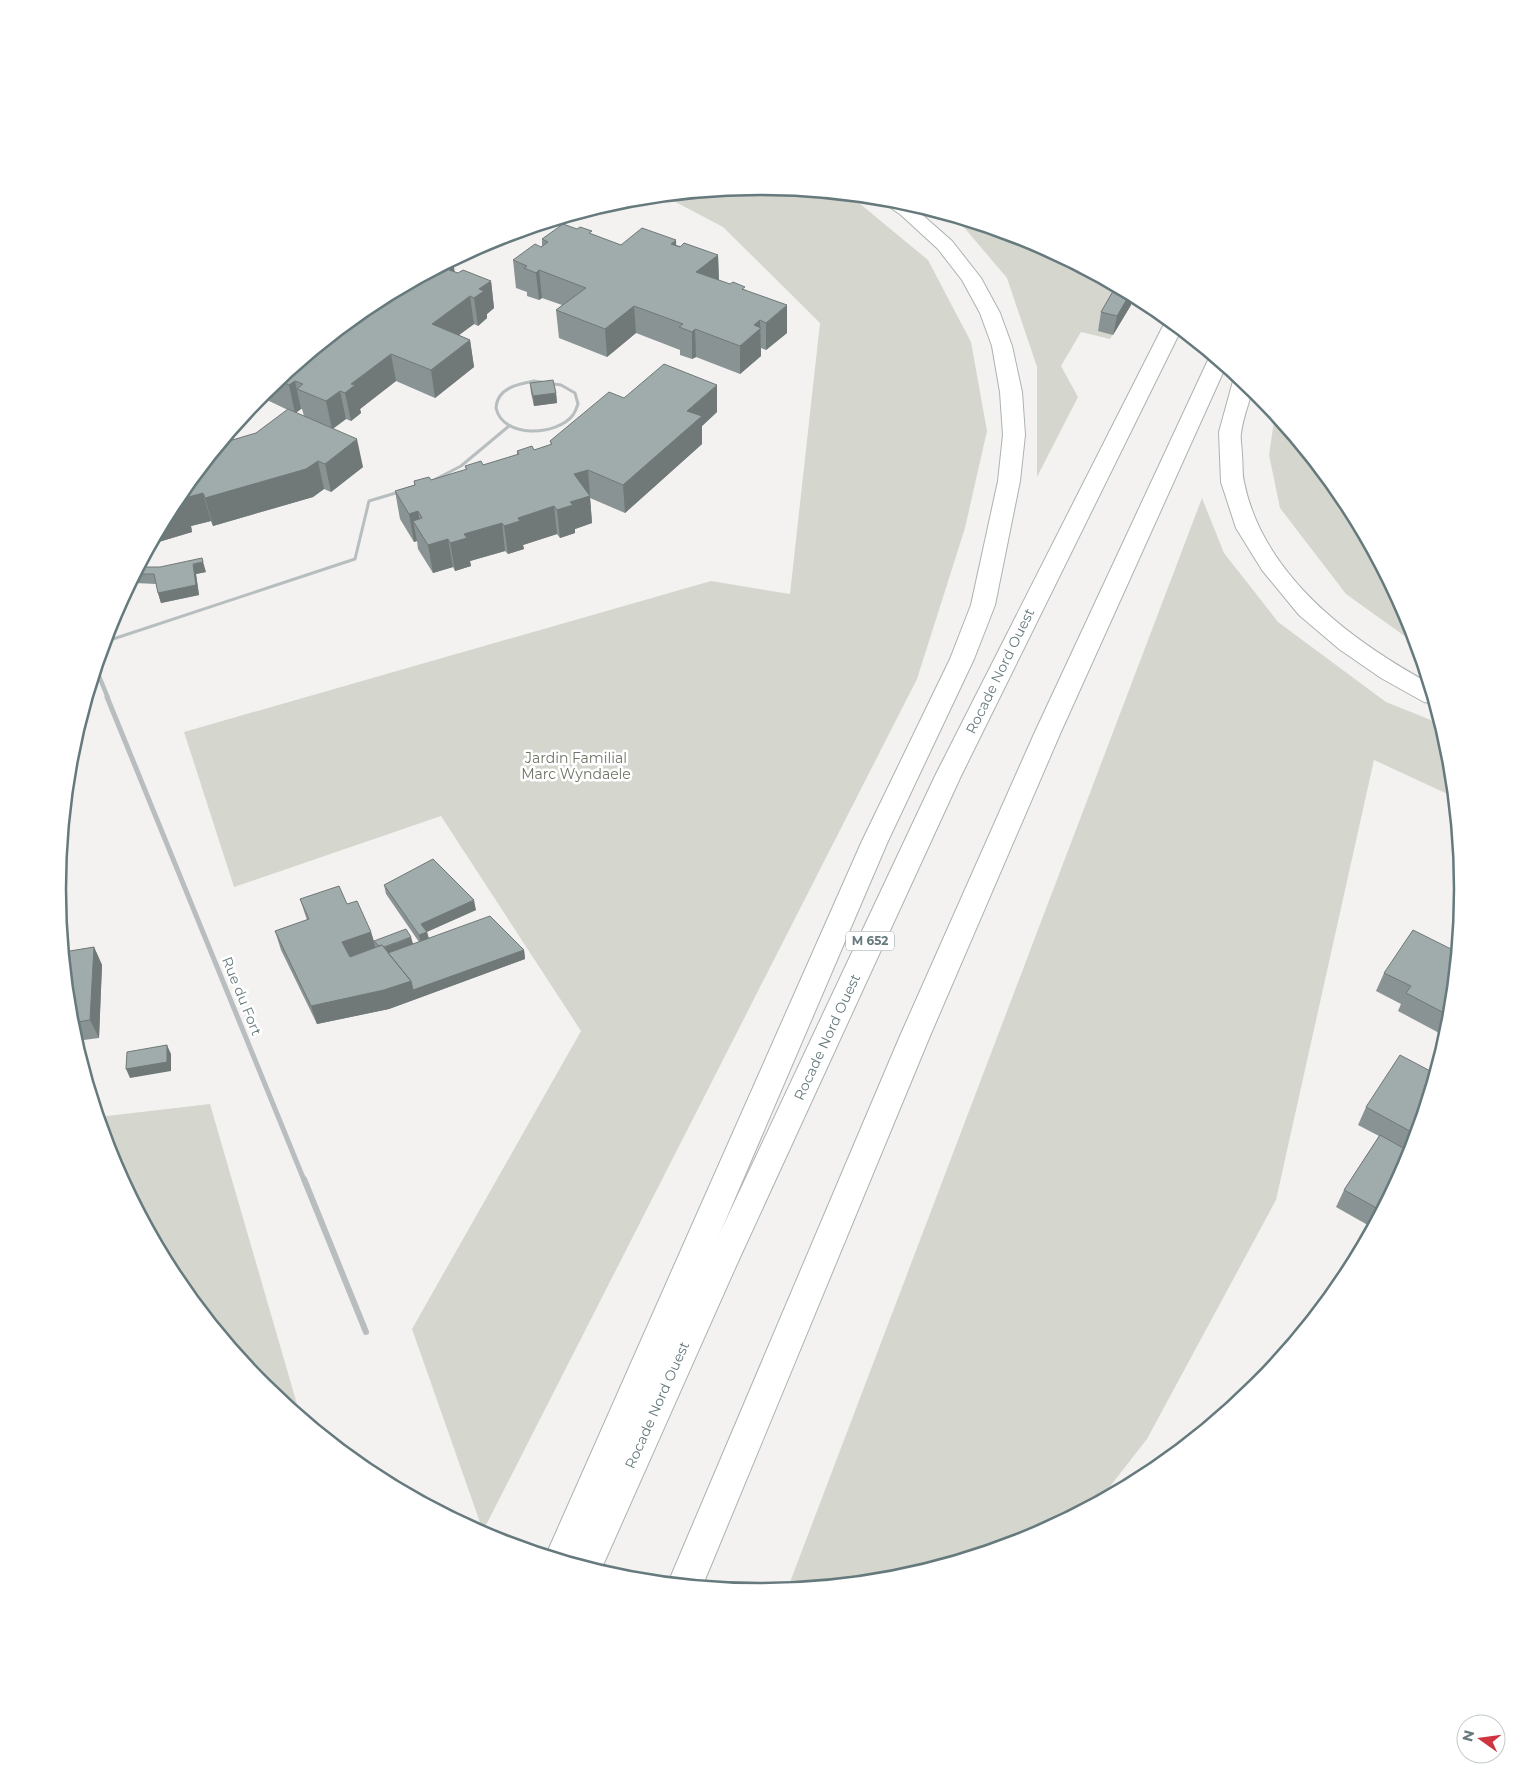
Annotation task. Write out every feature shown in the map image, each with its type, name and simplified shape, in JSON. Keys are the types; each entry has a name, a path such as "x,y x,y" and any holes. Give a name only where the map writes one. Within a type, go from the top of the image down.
{"highway":[{"path":"564,1555 871,850 962,659 983,605 1009,481 1014,435 1012,392 1002,346 990,313 971,278 945,245 909,212"},
{"name":"Rocade Nord Ouest","path":"587,1561 940,793 1171,330"},
{"path":"687,1580 915,1036 1047,734 1215,366"},
{"path":"1241,390 1233,414 1230,466 1234,490 1242,513 1266,561 1306,608 1337,635 1387,672 1426,692"}],"street":[{"name":"Rue du Fort","path":"100,678 366,1332"}],"lane":[{"path":"427,483 461,466 508,426 532,430 556,427 569,420 577,412 579,402 574,393 565,386 542,381 519,384 506,390 497,399 495,409 499,418 508,426"},
{"path":"113,639 354,559 369,501 402,491"}],"green space":[{"name":"Jardin Familial Marc Wyndaele","path":"760,195 858,202 928,260 971,342 987,431 965,528 917,679 485,1527 481,1525 412,1329 581,1031 441,816 234,887 184,732 711,581 790,594 820,323 723,227 673,201"},
{"path":"963,226 1026,248 1068,267 1132,303 1110,339 1081,332 1061,366 1078,397 1037,477 1037,367 1007,278"},
{"path":"1274,423 1311,467 1338,504 1362,542 1383,582 1407,638 1346,594 1280,508 1269,455"},
{"path":"1202,498 1224,553 1278,622 1386,702 1434,721 1448,794 1374,760 1276,1200 1147,1439 1105,1492 1026,1531 984,1547 940,1560 851,1578 790,1583"},
{"path":"210,1104 297,1406 239,1347 183,1275 159,1237 138,1197 104,1116"}],"building":[{"path":"563,224 577,229 580,227 592,231 589,233 621,245 642,228 676,240 671,244 680,247 684,243 718,255 696,272 730,284 733,282 745,287 742,289 787,305 766,323 760,320 754,325 761,328 740,346 695,329 692,332 679,327 683,324 634,306 605,329 556,310 586,288 539,270 536,273 524,268 527,266 513,260 535,244 541,247 548,242 542,239"},
{"path":"453,267 449,270 458,273 463,270 491,281 479,289 484,291 474,298 470,296 432,324 470,340 431,370 391,354 351,384 355,385 345,393 340,391 326,401 297,389 303,384 295,381 289,385 286,384 303,368 375,312 413,288"},
{"path":"1113,291 1127,300 1117,316 1101,312"},
{"path":"664,364 717,385 687,411 702,416 623,485 588,470 574,474 590,496 570,502 573,505 557,510 554,506 518,518 520,521 504,526 502,523 464,534 467,538 450,543 448,539 428,545 413,521 422,518 418,511 409,514 395,491 415,485 414,481 429,477 431,480 467,469 465,466 481,461 483,465 519,454 517,451 532,446 534,450 552,444 550,441 609,392 624,398"},
{"path":"553,380 556,393 533,396 530,383"},
{"path":"288,409 357,439 325,464 318,461 306,469 205,498 203,493 188,497 232,440 256,433"},
{"path":"202,558 203,562 193,564 196,585 158,593 154,574 142,574 146,567 160,567"},
{"path":"433,859 474,900 421,924 427,932 419,935 384,885"},
{"path":"339,886 347,904 357,901 371,932 342,942 350,957 382,945 411,981 384,990 311,1006 275,931 309,919 300,899"},
{"path":"490,916 524,950 413,990 411,981 388,953"},
{"path":"406,929 411,937 384,947 382,945 379,946 374,941"},
{"path":"1413,930 1452,949 1443,1012 1406,993 1411,986 1384,973"},
{"path":"94,947 90,1020 79,1022 72,980 69,951"},
{"path":"167,1045 167,1062 126,1069 127,1052"},
{"path":"1400,1055 1430,1071 1411,1132 1366,1107"},
{"path":"1380,1135 1404,1149 1377,1208 1344,1190"}]}
